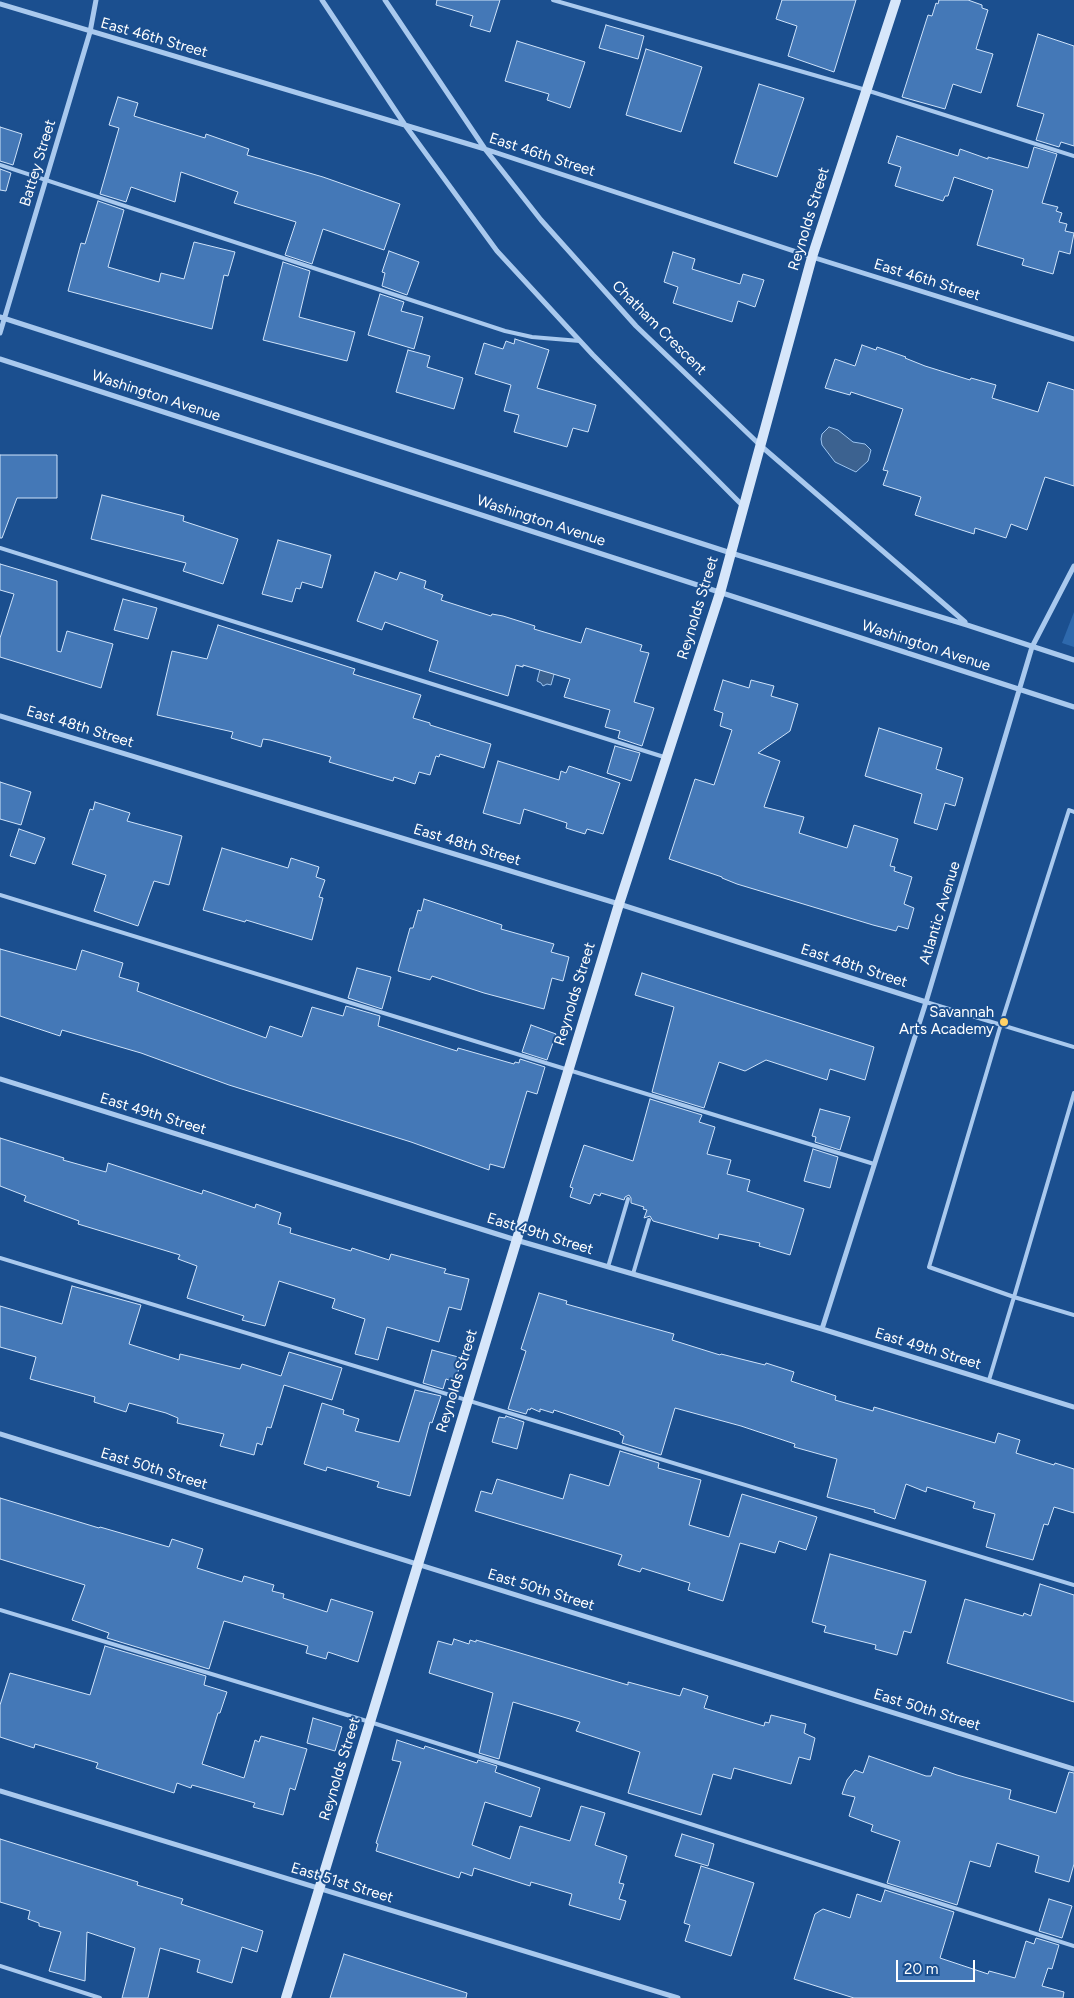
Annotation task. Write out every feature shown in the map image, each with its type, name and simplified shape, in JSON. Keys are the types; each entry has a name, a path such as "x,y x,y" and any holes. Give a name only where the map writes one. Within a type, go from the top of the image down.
{"street":[{"name":"Battey Street","path":"0,333 2,318 90,32 96,0"},
{"path":"322,0 405,125 497,251 580,341 744,507"},
{"name":"Chatham Crescent","path":"385,0 485,148 541,220 636,326 761,446 967,624"},
{"name":"Reynolds Street","path":"286,1998 568,1069 619,904 720,593 812,257 896,0"},
{"name":"East 46th Street","path":"0,4 485,148 812,257 1074,339"},
{"name":"Washington Avenue","path":"2,318 731,553 967,624 1074,660"},
{"name":"Washington Avenue","path":"0,359 1074,707"},
{"name":"Atlantic Avenue","path":"822,1329 926,1002 1032,647 1074,566"},
{"name":"East 48th Street","path":"0,716 619,904 926,1002"},
{"name":"East 49th Street","path":"0,1080 516,1240 822,1329 1074,1407"},
{"name":"East 50th Street","path":"0,1434 1074,1769"},
{"name":"East 51st Street","path":"0,1791 678,1998"}],"lane":[{"path":"553,0 866,90 1074,156"},
{"path":"0,166 46,179 505,331 532,337 580,341"},
{"path":"0,548 667,758"},
{"path":"1074,812 1069,810 1001,1024 929,1267 1014,1297 1074,1315"},
{"path":"0,895 874,1164"},
{"path":"926,1002 1074,1047"},
{"path":"989,1380 1074,1093"},
{"path":"608,1268 628,1199"},
{"path":"633,1274 649,1220"},
{"path":"0,1258 1074,1585"},
{"path":"0,1610 370,1722 1074,1946"},
{"path":"0,1966 100,1998"}],"shaded area":[{"path":"829,427 838,430 853,442 865,444 871,450 868,461 856,472 835,462 822,445 822,434"},
{"path":"1074,612 1074,647 1062,643"},
{"path":"546,646 561,649 551,685 543,686 537,681"}],"building":[{"path":"437,0 500,0 490,32 470,26 473,16 436,5"},
{"path":"782,0 856,0 834,72 788,56 797,26 776,19"},
{"path":"939,0 968,0 982,5 982,8 988,10 976,49 993,54 981,93 953,84 945,109 902,97 928,15 932,16 936,3 938,4"},
{"path":"606,25 644,36 638,59 599,48"},
{"path":"1038,34 1074,46 1074,146 1061,142 1059,147 1036,140 1044,114 1017,106"},
{"path":"517,41 585,62 570,108 547,100 549,94 505,81"},
{"path":"646,49 702,67 681,132 626,115"},
{"path":"759,84 804,98 777,177 734,163"},
{"path":"118,97 138,103 134,116 205,138 206,134 249,149 247,155 323,177 400,204 384,250 323,229 312,264 285,255 296,222 234,203 238,192 181,172 175,202 131,187 126,202 100,194 119,128 109,125"},
{"path":"0,127 22,134 13,165 0,161"},
{"path":"897,136 958,156 960,149 988,159 988,157 1028,168 1034,147 1057,154 1042,203 1058,207 1056,211 1062,213 1059,222 1067,224 1065,231 1074,233 1070,254 1059,251 1053,274 1022,265 1024,259 977,245 993,190 954,177 948,196 945,196 943,201 895,186 901,167 888,163"},
{"path":"0,169 11,173 6,191 0,190"},
{"path":"98,201 124,210 108,267 159,282 161,273 184,279 194,242 235,252 228,276 224,275 212,329 68,291 81,243 85,244"},
{"path":"389,251 419,262 407,295 382,286 385,273 382,272"},
{"path":"673,252 695,259 692,269 740,284 743,274 764,280 755,307 738,301 732,322 673,303 678,287 664,282"},
{"path":"283,262 310,271 299,317 355,332 347,361 263,340"},
{"path":"380,294 404,302 401,311 423,317 414,349 368,335"},
{"path":"515,339 549,350 537,388 596,405 588,432 573,428 567,447 514,432 519,415 504,411 511,385 475,374 484,343 503,349 506,341 514,344"},
{"path":"862,345 876,350 877,347 925,366 970,380 971,378 996,385 992,398 1038,412 1048,382 1074,390 1074,486 1045,477 1027,530 1011,524 1006,538 975,528 974,534 915,515 921,497 883,485 888,471 883,470 903,409 851,392 850,395 825,388 835,359 855,366"},
{"path":"408,350 430,356 427,367 463,378 454,409 396,392"},
{"path":"0,455 57,455 57,498 17,498 2,538 0,538"},
{"path":"102,495 184,516 183,521 238,539 223,584 183,571 186,563 91,539"},
{"path":"278,540 331,555 322,588 302,582 300,589 296,588 292,602 262,594"},
{"path":"0,564 57,581 57,651 61,652 67,631 113,644 101,688 0,657 0,638 14,594 0,590"},
{"path":"375,572 397,580 400,572 426,581 424,588 443,595 441,600 491,616 492,614 503,616 535,626 534,629 581,643 586,628 642,645 640,651 649,653 634,702 654,708 642,746 618,738 620,731 605,727 610,710 564,697 570,679 523,665 523,667 516,665 508,696 429,671 438,641 385,622 382,630 357,621"},
{"path":"123,599 157,608 148,639 114,630"},
{"path":"218,625 355,669 353,674 421,695 413,718 491,744 484,768 440,754 439,757 436,756 430,775 419,772 415,784 394,777 393,781 329,762 331,757 263,739 261,747 231,738 233,732 157,715 172,651 207,659"},
{"path":"723,680 749,688 751,680 774,686 771,696 798,704 790,731 758,753 780,761 764,807 804,817 799,833 847,848 854,825 898,839 890,866 895,867 894,871 912,877 904,904 914,908 908,929 898,926 896,931 873,925 737,884 669,859 695,779 714,785 732,730 720,726 723,713 714,710"},
{"path":"879,728 942,748 936,769 963,778 955,806 945,803 937,830 914,823 922,794 865,776"},
{"path":"615,746 640,753 631,781 607,773"},
{"path":"498,761 559,780 561,771 566,773 569,766 620,783 603,834 587,829 585,834 566,828 567,823 524,809 520,824 483,813"},
{"path":"0,782 31,792 21,825 0,819"},
{"path":"95,802 130,813 127,821 182,836 169,885 154,881 138,926 94,911 106,875 72,864 90,809 93,810"},
{"path":"19,829 45,838 35,864 10,856"},
{"path":"222,848 288,868 291,858 319,867 316,877 325,880 319,897 323,898 312,940 246,920 245,922 203,910"},
{"path":"424,899 502,925 501,929 554,944 551,952 569,957 563,981 552,978 544,1009 484,993 432,976 430,980 398,971 410,928 413,928 418,910 421,911"},
{"path":"0,949 76,970 82,950 123,963 119,977 139,983 137,991 266,1038 270,1026 302,1037 312,1007 343,1016 346,1006 380,1016 378,1026 457,1051 458,1048 514,1064 515,1062 519,1063 520,1059 545,1067 537,1094 527,1091 504,1168 490,1164 489,1170 411,1142 229,1085 141,1053 62,1030 60,1036 0,1016"},
{"path":"357,968 391,977 382,1009 348,998"},
{"path":"642,973 874,1047 865,1080 830,1069 827,1080 766,1060 745,1071 719,1062 704,1108 652,1092 674,1007 635,995"},
{"path":"531,1025 556,1034 547,1060 522,1052"},
{"path":"650,1099 702,1115 699,1122 715,1127 707,1154 731,1160 727,1174 750,1180 747,1191 804,1209 790,1255 759,1246 760,1243 719,1234 718,1239 653,1221 650,1216 644,1218 647,1210 643,1209 644,1207 631,1203 629,1195 624,1200 601,1193 600,1196 594,1194 590,1204 570,1197 573,1188 570,1187 584,1145 633,1161"},
{"path":"820,1109 850,1117 840,1150 815,1142 816,1137 812,1136"},
{"path":"0,1138 64,1158 63,1160 106,1172 108,1163 202,1194 203,1190 255,1208 256,1204 281,1213 278,1224 291,1228 290,1233 351,1251 352,1248 389,1260 391,1254 446,1269 444,1273 469,1279 461,1310 449,1307 439,1342 387,1327 378,1360 355,1354 365,1319 332,1308 335,1299 279,1281 265,1326 242,1320 244,1316 187,1298 197,1266 178,1259 180,1255 78,1224 79,1221 24,1201 26,1196 0,1186"},
{"path":"813,1149 838,1157 830,1188 804,1181"},
{"path":"72,1286 141,1305 129,1344 179,1360 180,1354 240,1369 242,1364 281,1376 289,1352 342,1368 332,1400 284,1385 271,1428 267,1427 262,1445 257,1443 254,1455 220,1446 224,1434 177,1423 178,1418 166,1413 129,1403 126,1412 94,1402 95,1397 30,1379 36,1357 0,1347 0,1306 62,1324"},
{"path":"539,1293 567,1301 566,1304 674,1334 672,1340 720,1355 765,1365 766,1363 794,1372 791,1381 836,1396 835,1400 873,1411 874,1407 995,1443 998,1433 1020,1440 1016,1453 1074,1469 1074,1513 1054,1507 1048,1525 1044,1524 1033,1560 986,1547 995,1514 973,1508 975,1502 927,1487 926,1492 906,1484 895,1519 874,1512 875,1510 827,1497 837,1459 794,1447 795,1444 741,1426 675,1408 661,1455 622,1443 624,1436 620,1432 554,1410 553,1413 540,1409 540,1412 531,1408 530,1410 528,1409 526,1414 508,1409 526,1351 521,1349"},
{"path":"432,1350 462,1358 455,1382 446,1379 443,1389 423,1383"},
{"path":"415,1390 441,1396 432,1423 430,1422 410,1496 377,1487 379,1482 327,1467 326,1471 304,1464 322,1403 344,1410 343,1414 359,1419 355,1431 399,1442"},
{"path":"506,1416 524,1422 517,1449 492,1442 499,1417 505,1418"},
{"path":"620,1451 659,1463 658,1468 701,1480 689,1525 729,1537 742,1494 817,1517 806,1550 779,1541 775,1553 740,1543 723,1601 688,1590 690,1583 642,1568 640,1572 618,1565 622,1555 475,1511 481,1491 492,1494 497,1479 563,1499 570,1474 609,1486"},
{"path":"0,1498 169,1547 172,1539 203,1549 197,1568 242,1582 244,1576 274,1585 272,1591 284,1594 283,1598 327,1612 331,1599 373,1612 358,1662 328,1652 326,1659 306,1653 308,1646 224,1621 209,1669 107,1638 109,1633 72,1620 85,1585 0,1559"},
{"path":"830,1554 926,1581 911,1633 904,1631 897,1655 875,1649 876,1645 824,1632 826,1626 812,1622"},
{"path":"1040,1584 1074,1595 1074,1702 947,1663 965,1599 1023,1616 1024,1613 1031,1616"},
{"path":"454,1639 469,1644 470,1640 476,1642 476,1640 628,1685 628,1682 680,1696 683,1688 708,1696 704,1708 764,1726 765,1722 769,1723 771,1715 806,1724 804,1733 815,1738 810,1760 799,1757 791,1784 734,1768 731,1779 713,1774 701,1815 628,1793 640,1752 576,1731 580,1722 513,1702 499,1759 479,1753 493,1693 429,1673 438,1641 452,1645"},
{"path":"105,1646 206,1676 204,1685 227,1692 220,1713 218,1713 202,1764 244,1778 255,1740 259,1742 261,1736 307,1749 295,1790 290,1788 283,1815 253,1807 255,1803 192,1785 191,1788 177,1783 174,1793 96,1768 98,1763 35,1744 34,1748 0,1737 0,1705 10,1673 90,1695"},
{"path":"313,1718 342,1727 335,1751 307,1743"},
{"path":"397,1740 424,1749 425,1746 477,1763 478,1760 497,1766 495,1772 540,1788 531,1817 485,1802 472,1845 510,1859 520,1826 570,1841 581,1806 605,1813 595,1845 627,1856 619,1883 624,1884 619,1899 626,1901 620,1920 569,1905 572,1894 531,1882 530,1886 474,1868 472,1876 461,1872 459,1878 376,1851 378,1844 376,1843 401,1762 392,1760"},
{"path":"869,1756 926,1776 931,1776 934,1767 1011,1790 1009,1799 1056,1813 1069,1772 1074,1773 1074,1864 1069,1882 1035,1872 1039,1856 997,1843 990,1867 970,1861 957,1905 887,1883 900,1841 871,1831 873,1825 849,1816 855,1797 842,1794 847,1780 855,1770 863,1773"},
{"path":"682,1834 714,1844 708,1866 675,1856"},
{"path":"0,1839 138,1882 137,1885 183,1899 181,1904 263,1931 257,1952 242,1947 232,1983 197,1972 200,1960 160,1948 148,1998 122,1998 135,1948 87,1932 85,1981 49,1971 61,1932 39,1926 39,1923 28,1919 30,1911 0,1902"},
{"path":"701,1866 754,1883 731,1956 685,1941 690,1925 684,1923"},
{"path":"885,1890 954,1912 940,1958 988,1974 989,1971 1015,1978 1026,1941 1034,1944 1036,1938 1059,1945 1052,1969 1048,1968 1042,1986 1064,1992 1063,1998 854,1998 794,1979 815,1914 823,1909 850,1918 857,1894 881,1902"},
{"path":"1049,1899 1072,1906 1062,1938 1039,1931"},
{"path":"344,1954 467,1993 466,1998 330,1998"}],"place":[{"name":"Savannah Arts Academy","path":"1004,1022"}]}
